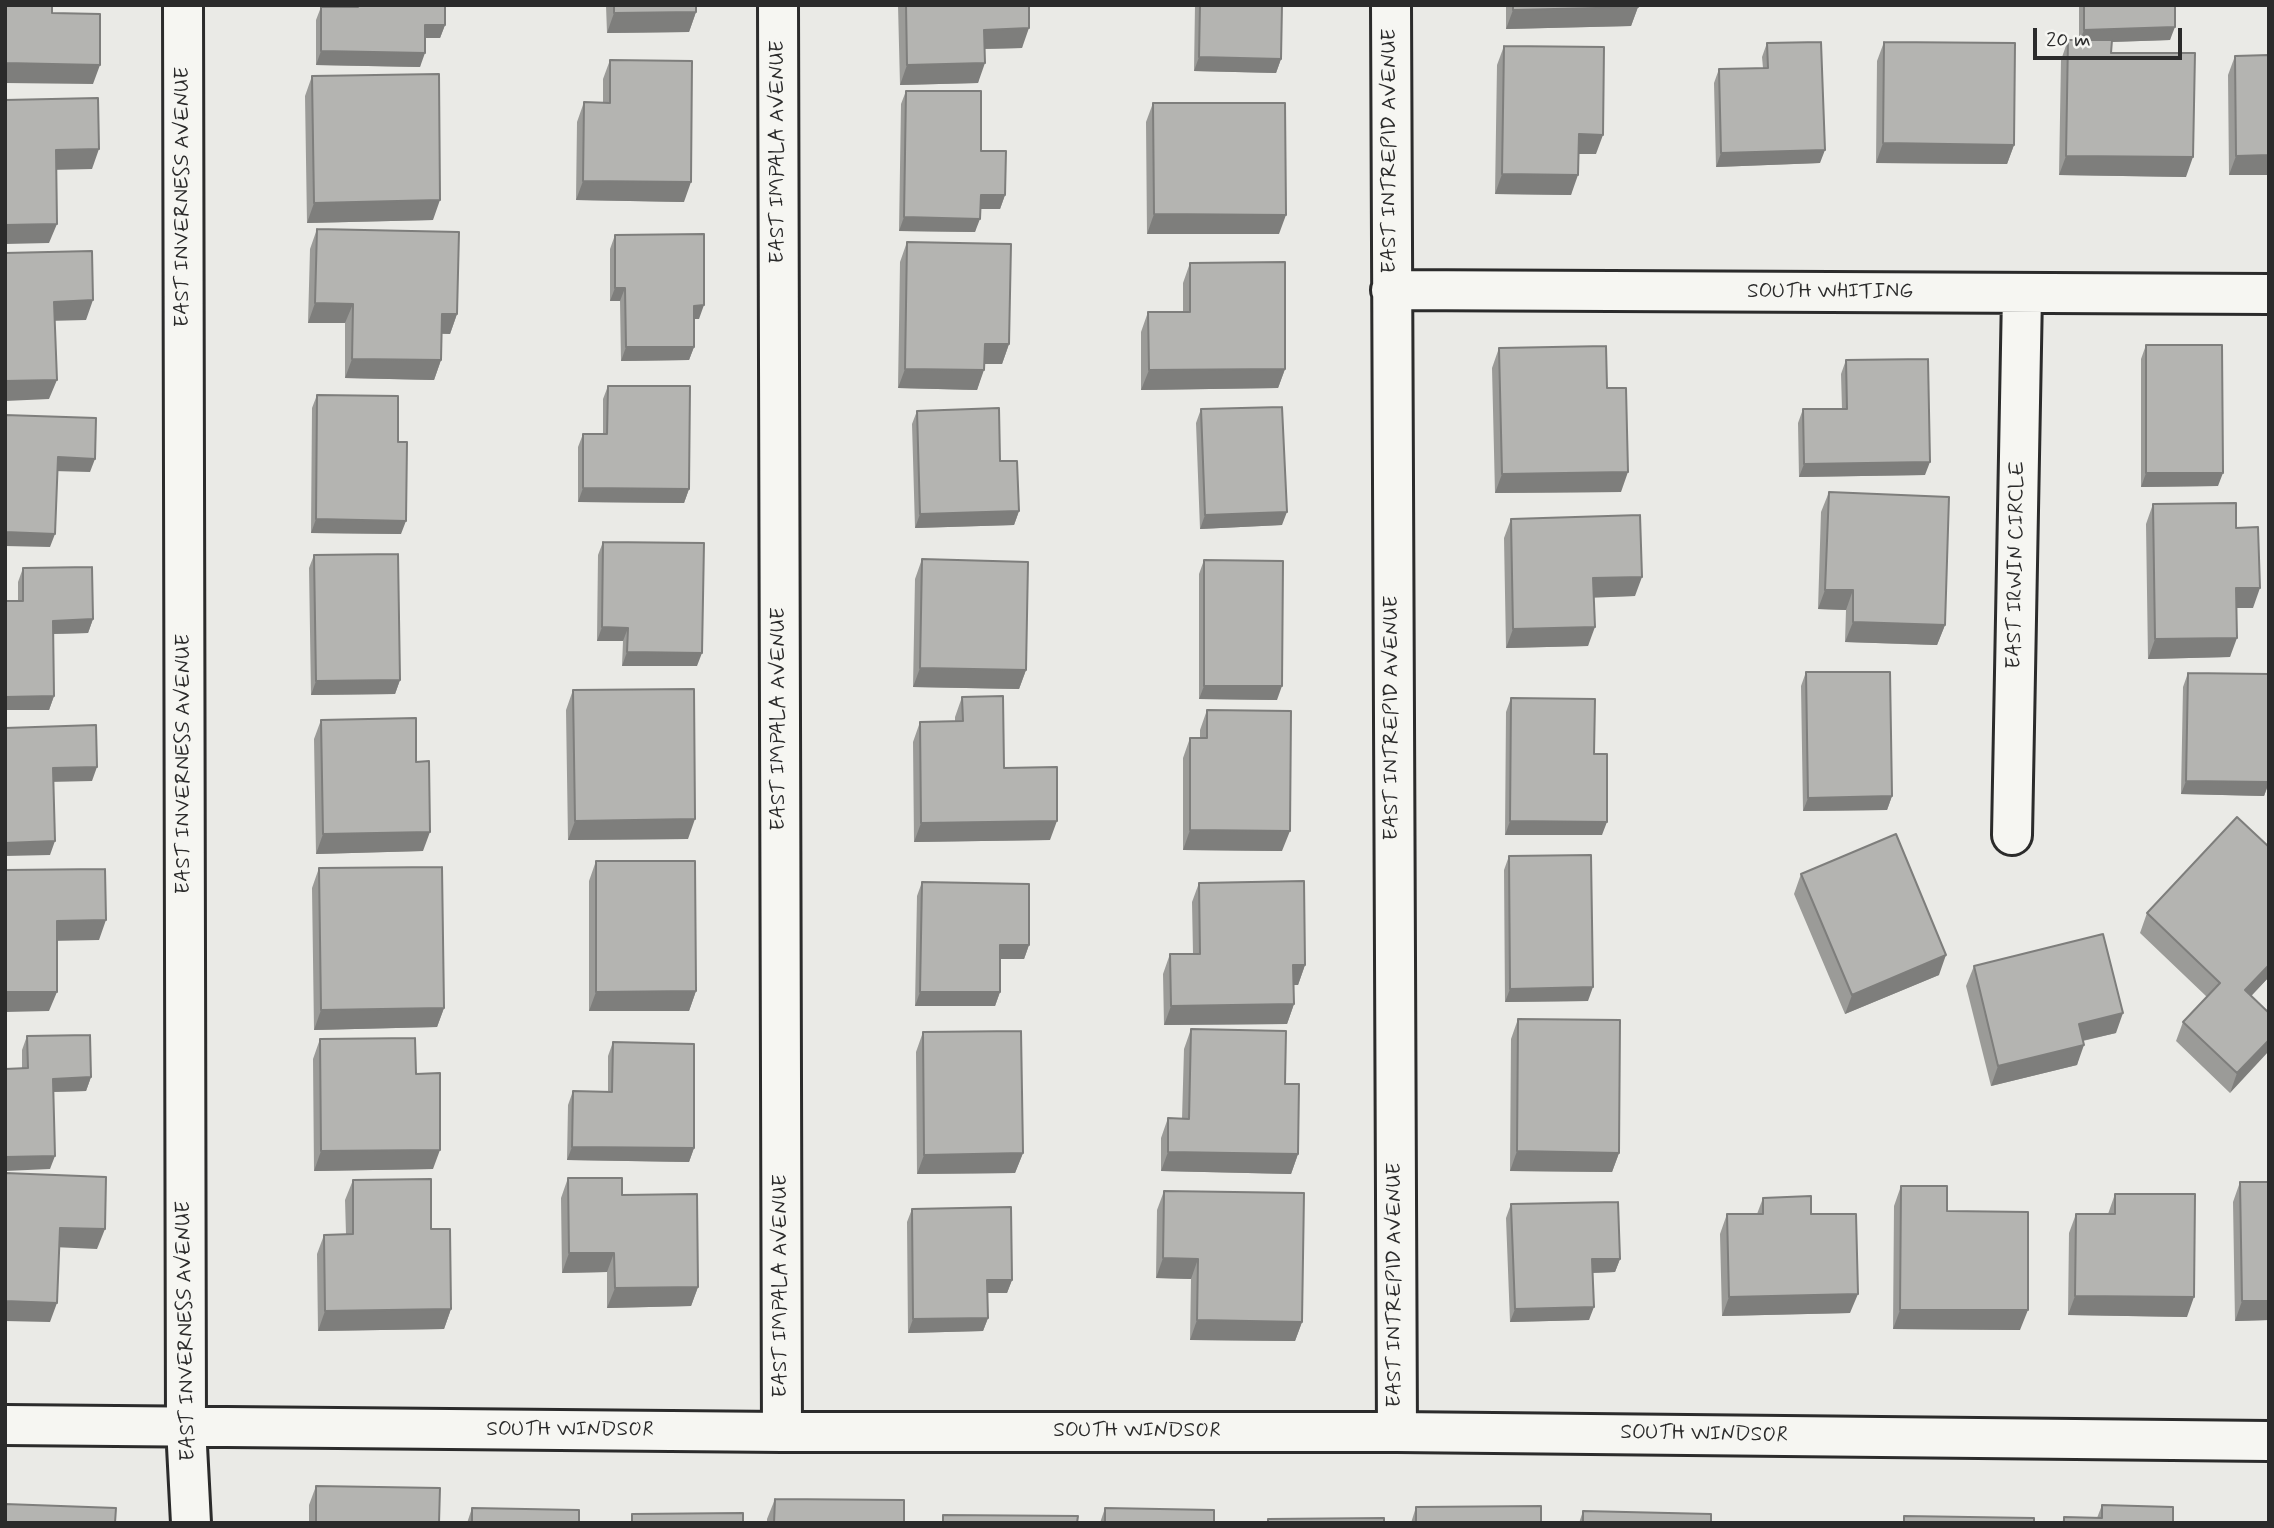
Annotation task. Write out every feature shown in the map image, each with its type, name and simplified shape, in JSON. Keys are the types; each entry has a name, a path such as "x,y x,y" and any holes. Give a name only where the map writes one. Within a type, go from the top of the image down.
{"street":[{"name":"EAST INVERNESS AVENUE","path":"183,5 186,1427 191,1523"},
{"name":"EAST IMPALA AVENUE","path":"778,5 782,1432"},
{"name":"EAST INTREPID AVENUE","path":"1391,5 1397,1432"},
{"name":"SOUTH WHITING","path":"1391,290 2269,294"},
{"name":"EAST IRWIN CIRCLE","path":"2012,835 2022,294"},
{"name":"SOUTH WINDSOR","path":"5,1425 782,1432 1397,1432 2269,1441"}],"building":[{"path":"5,5 52,5 52,13 100,14 100,65 5,63"},
{"path":"445,5 445,25 425,25 425,53 321,51 321,7"},
{"path":"614,5 696,5 696,12 614,13"},
{"path":"906,5 1029,5 1029,28 984,30 985,63 907,65"},
{"path":"1200,5 1282,5 1281,59 1199,57"},
{"path":"1513,5 1638,5 1638,7 1513,10"},
{"path":"2084,5 2175,5 2175,27 2084,30"},
{"path":"2068,40 2112,40 2111,53 2195,53 2193,157 2066,156"},
{"path":"1821,42 1825,150 1721,153 1719,69 1768,68 1767,43"},
{"path":"1884,42 2015,43 2014,145 1883,143"},
{"path":"1504,46 1604,47 1603,135 1579,134 1578,175 1502,174"},
{"path":"2269,55 2269,155 2236,156 2235,56"},
{"path":"610,60 692,61 691,182 583,181 584,102 610,103"},
{"path":"439,74 440,200 314,203 312,76"},
{"path":"906,91 981,91 981,151 1006,151 1005,195 981,195 980,219 904,217"},
{"path":"98,98 99,149 56,150 57,224 5,225 5,100"},
{"path":"1153,103 1285,103 1286,215 1154,214"},
{"path":"317,229 459,232 457,314 442,314 441,360 352,359 353,304 315,303"},
{"path":"704,234 704,305 694,306 694,347 626,347 625,288 615,288 615,235"},
{"path":"907,242 1011,244 1009,344 985,344 984,370 905,369"},
{"path":"92,251 93,300 54,302 57,380 5,381 5,253"},
{"path":"1285,262 1285,369 1149,370 1148,312 1190,312 1190,263"},
{"path":"2146,345 2222,345 2223,473 2146,473"},
{"path":"1606,346 1607,388 1626,388 1628,472 1502,474 1499,348"},
{"path":"1928,359 1930,462 1804,464 1803,409 1847,409 1846,360"},
{"path":"608,386 690,386 689,489 583,488 583,434 607,434"},
{"path":"317,395 398,396 398,442 407,442 406,521 316,519"},
{"path":"1282,407 1287,512 1205,515 1201,409"},
{"path":"999,408 1000,461 1017,461 1019,511 920,514 917,411"},
{"path":"5,415 96,418 95,459 58,457 55,534 5,532"},
{"path":"1829,492 1949,497 1945,625 1853,622 1853,590 1825,590"},
{"path":"2236,503 2236,528 2258,527 2260,588 2236,588 2237,638 2155,639 2153,504"},
{"path":"1640,515 1642,577 1593,578 1595,627 1513,629 1511,519"},
{"path":"603,542 704,543 702,653 627,652 628,628 602,627"},
{"path":"398,554 400,680 316,681 314,555"},
{"path":"922,559 1028,562 1026,670 920,668"},
{"path":"1204,560 1283,561 1282,686 1204,686"},
{"path":"92,567 93,619 53,621 54,696 5,697 5,601 23,601 23,568"},
{"path":"1806,672 1890,672 1892,796 1808,798"},
{"path":"2188,673 2269,674 2269,782 2186,781"},
{"path":"694,689 695,819 575,821 573,690"},
{"path":"1003,696 1004,768 1057,767 1057,821 921,823 920,722 963,721 962,697"},
{"path":"1511,698 1595,699 1594,754 1607,754 1607,822 1510,821"},
{"path":"1207,710 1291,711 1290,831 1190,830 1190,738 1207,738"},
{"path":"416,718 416,762 429,761 430,832 323,834 321,720"},
{"path":"96,725 97,767 53,768 55,841 5,843 5,728"},
{"path":"2237,817 2269,847 2269,965 2245,990 2269,1013 2269,1040 2237,1073 2183,1022 2220,983 2147,913"},
{"path":"1896,834 1946,955 1852,995 1801,874"},
{"path":"1591,855 1593,987 1510,989 1509,856"},
{"path":"596,861 695,861 696,991 596,992"},
{"path":"442,867 444,1008 321,1010 319,868"},
{"path":"105,869 106,920 57,921 57,992 5,992 5,870"},
{"path":"1304,881 1305,965 1293,965 1294,1004 1171,1006 1170,954 1200,954 1199,883"},
{"path":"922,882 1029,884 1029,945 1000,945 1000,992 920,992"},
{"path":"2103,934 2123,1013 2079,1024 2084,1045 1998,1066 1974,966"},
{"path":"1518,1019 1620,1020 1619,1153 1517,1151"},
{"path":"1191,1029 1286,1031 1285,1084 1299,1084 1298,1154 1168,1152 1168,1118 1189,1119"},
{"path":"1021,1031 1023,1153 924,1155 923,1032"},
{"path":"90,1035 91,1077 53,1079 55,1156 5,1157 5,1069 28,1068 27,1036"},
{"path":"415,1038 416,1074 440,1073 440,1150 321,1151 320,1039"},
{"path":"613,1042 694,1044 694,1148 572,1147 573,1091 612,1092"},
{"path":"5,1173 106,1177 105,1229 60,1228 57,1303 5,1301"},
{"path":"568,1178 622,1178 622,1195 697,1194 698,1287 615,1288 614,1253 569,1253"},
{"path":"431,1179 431,1229 450,1229 451,1309 325,1311 324,1235 353,1234 353,1180"},
{"path":"2240,1182 2269,1182 2269,1301 2242,1301"},
{"path":"1901,1186 1947,1186 1947,1211 2028,1212 2028,1310 1900,1310"},
{"path":"1164,1191 1304,1193 1302,1322 1197,1320 1198,1259 1163,1258"},
{"path":"2115,1194 2195,1194 2194,1297 2075,1296 2076,1214 2115,1214"},
{"path":"1811,1196 1811,1214 1856,1214 1858,1294 1729,1297 1727,1214 1763,1214 1763,1198"},
{"path":"1618,1202 1620,1259 1592,1259 1594,1307 1515,1309 1511,1204"},
{"path":"1011,1207 1012,1280 987,1280 988,1318 913,1319 912,1209"},
{"path":"316,1486 440,1488 439,1523 316,1523"},
{"path":"775,1499 904,1500 904,1523 774,1523"},
{"path":"5,1504 116,1508 115,1523 5,1523"},
{"path":"2102,1505 2173,1507 2173,1523 2064,1523 2064,1517 2102,1518"},
{"path":"1541,1506 1541,1523 1416,1523 1416,1507"},
{"path":"472,1508 579,1510 579,1523 472,1523"},
{"path":"1105,1508 1214,1510 1214,1523 1105,1523"},
{"path":"1583,1511 1711,1514 1711,1523 1583,1523"},
{"path":"743,1513 743,1523 632,1523 632,1514"},
{"path":"943,1515 1078,1516 1077,1523 943,1523"},
{"path":"1904,1516 2034,1518 2034,1523 1904,1523"},
{"path":"1384,1518 1384,1523 1268,1523 1268,1519"}]}
